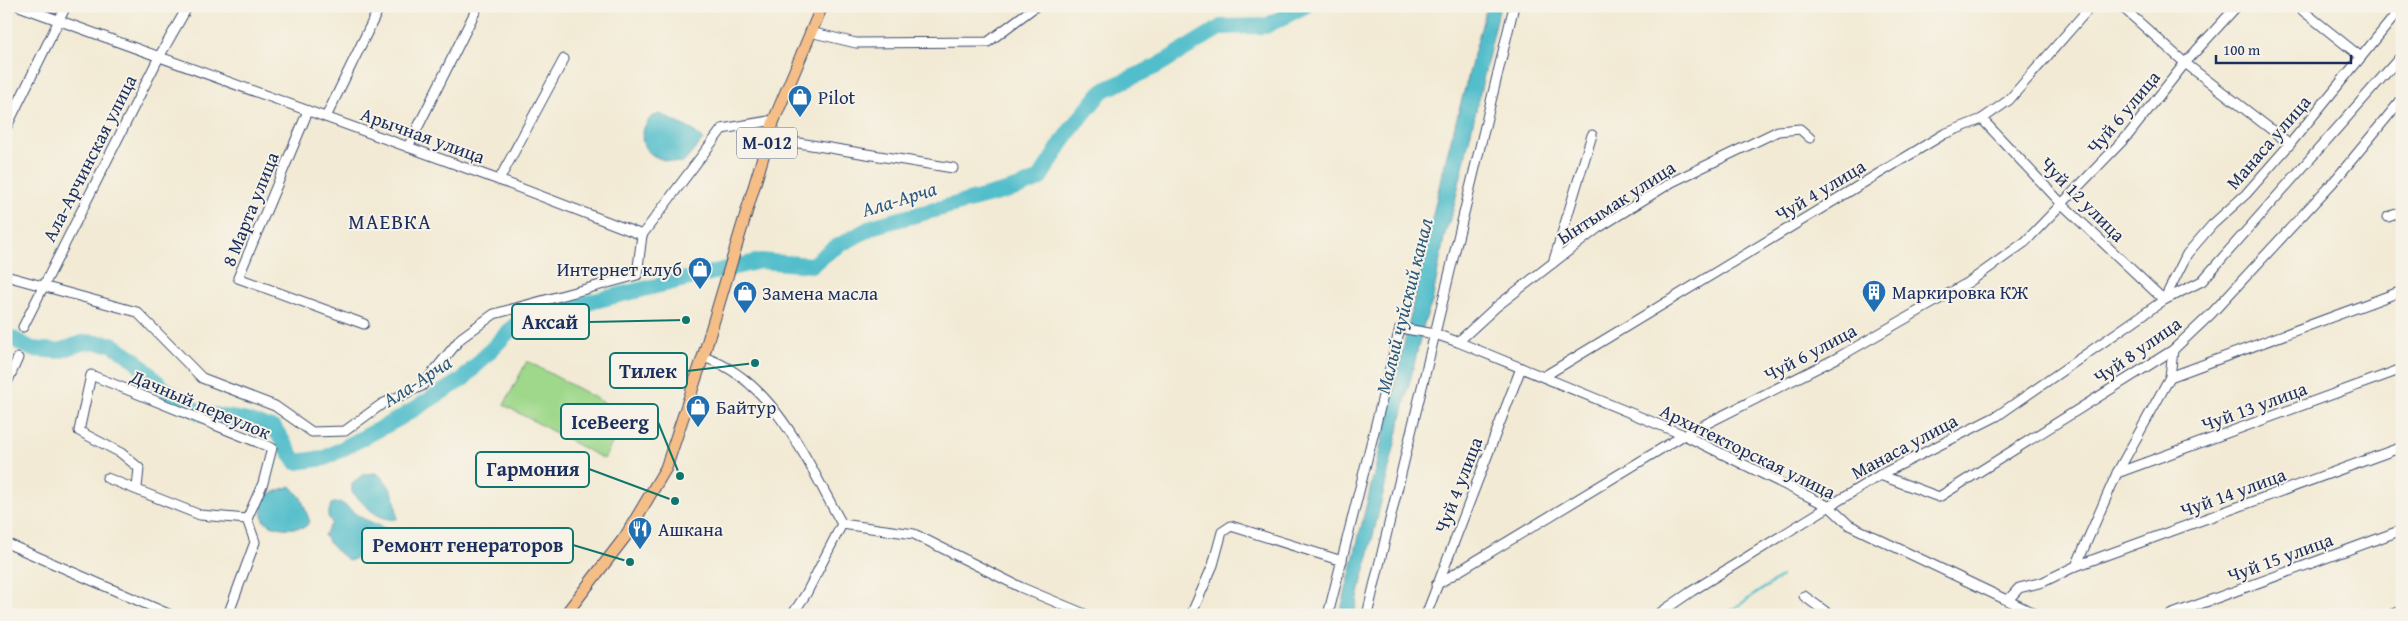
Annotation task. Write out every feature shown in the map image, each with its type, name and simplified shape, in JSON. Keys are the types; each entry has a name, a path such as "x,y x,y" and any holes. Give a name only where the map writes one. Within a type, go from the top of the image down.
{"main road":[{"name":"М-012","path":"565,615 625,537 666,468 703,357 774,120 822,6"}],"street":[{"name":"Арычная улица","path":"18,6 498,180 642,235"},
{"path":"6,128 66,6"},
{"name":"Ала-Арчинская улица","path":"23,327 159,57 188,6"},
{"path":"326,117 380,6"},
{"path":"408,147 478,6"},
{"path":"810,32 856,43 988,42 1036,6"},
{"path":"1367,615 1514,6"},
{"name":"Чуй 4 улица","path":"1543,377 1944,134 1982,119 2010,100 2091,6"},
{"path":"2121,6 2185,63 2290,144"},
{"name":"Чуй 6 улица","path":"1436,585 1684,435 1837,358 1969,282 2025,242 2129,134 2185,63 2237,6"},
{"path":"2297,6 2361,57"},
{"name":"Манаса улица","path":"2164,300 2187,254 2212,225 2246,194 2290,144 2402,7"},
{"name":"Манаса улица","path":"1656,615 1880,475 1997,416 2164,300 2202,280 2402,55"},
{"path":"498,180 564,59"},
{"name":"Чуй 8 улица","path":"1880,475 1938,497 2173,350 2212,314 2336,179 2402,99"},
{"name":"8 Марта улица","path":"308,111 238,278 364,324"},
{"name":"Чуй 12 улица","path":"1982,119 2062,204 2164,300"},
{"path":"6,276 136,312 202,378 275,406 312,432 346,431 382,404 422,386 461,338 494,314 636,275 642,235 722,129 774,120"},
{"name":"Ынтымак улица","path":"1458,342 1496,307 1598,228 1672,182 1778,131 1800,129 1810,138"},
{"path":"1552,263 1592,136"},
{"path":"768,138 953,168"},
{"path":"2388,217 2402,212"},
{"path":"2170,377 2402,291"},
{"name":"Архитекторская улица","path":"1342,561 1400,328 1435,334 1458,342 1684,435 1830,507 1849,525 2038,615"},
{"path":"2076,566 2117,473 2170,377 2173,350"},
{"path":"703,357 723,363 764,396 784,422 842,524"},
{"path":"6,385 18,358"},
{"name":"Чуй 4 улица","path":"1426,615 1521,368"},
{"name":"Чуй 13 улица","path":"2117,473 2402,369"},
{"name":"Дачный переулок","path":"137,488 139,468 121,453 79,431 92,375 272,448 263,483 247,519"},
{"name":"Чуй 14 улица","path":"2008,600 2019,588 2043,582 2076,566 2402,448"},
{"path":"108,478 137,488 200,515 247,519 255,542 228,615"},
{"path":"792,615 806,594 842,524"},
{"path":"842,524 914,534 1020,587 1087,615"},
{"path":"1191,615 1213,565 1222,532 1231,526 1342,561 1328,615"},
{"name":"Чуй 15 улица","path":"2170,615 2402,530"},
{"path":"6,543 171,615"},
{"path":"1804,596 1830,615"},
{"path":"2391,615 2402,611"}],"green space":[{"path":"527,361 627,415 604,459 504,405"}],"water":[{"path":"1487,6 1500,6 1453,210 1445,233 1432,302 1424,323 1354,615 1340,615 1390,407 1443,170"},
{"path":"660,114 694,131 703,140 683,163 654,156 644,146 642,140 644,127 651,117"},
{"path":"376,473 390,487 396,505 397,519 384,518 378,515 352,492 352,483 364,474"},
{"path":"291,486 301,498 310,522 305,527 288,528 274,526 264,521 261,504 264,496"},
{"path":"339,502 363,518 388,530 392,533 392,539 375,545 350,561 332,546 324,535 332,523 328,516 331,504"}],"waterway":[{"name":"Ала-Арча","path":"6,335 32,349 59,351 85,342 112,344 135,360 163,388 200,413 243,420 275,429 296,462 325,458 400,418 463,379 514,326 594,301 760,261 812,265 831,250 874,226 1017,188 1039,179 1068,133 1102,91 1157,66 1221,27 1266,26 1305,6"},
{"path":"1724,615 1781,577"}],"place":[{"name":"Pilot","path":"800,118"},
{"name":"Интернет клуб","path":"700,290"},
{"name":"Маркировка КЖ","path":"1874,313"},
{"name":"Замена масла","path":"745,314"},
{"name":"Аксай","path":"686,320"},
{"name":"Тилек","path":"755,363"},
{"name":"Байтур","path":"698,428"},
{"name":"IceBeerg","path":"680,476"},
{"name":"Гармония","path":"675,501"},
{"name":"Ашкана","path":"640,550"},
{"name":"Ремонт генераторов","path":"630,562"}],"district":[{"name":"МАЕВКА","path":"390,222"}],"water label":[{"name":"Малый чуйский канал","path":"1404,306"}]}
